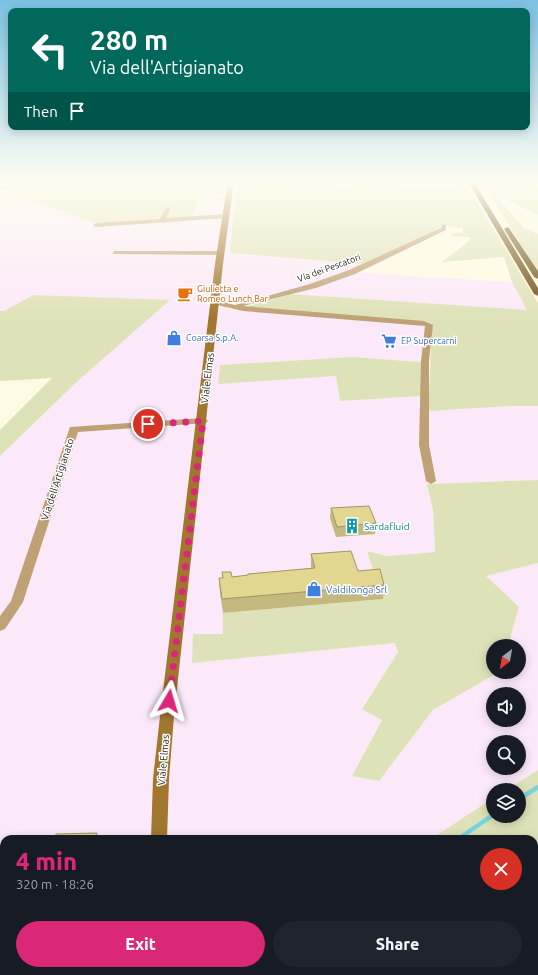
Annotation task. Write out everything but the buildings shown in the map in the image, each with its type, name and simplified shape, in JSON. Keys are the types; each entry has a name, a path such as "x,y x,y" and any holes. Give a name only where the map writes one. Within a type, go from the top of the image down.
{"highway":[{"path":"497,226 538,294"},
{"path":"506,226 538,277"}],"main road":[{"name":"Viale Elmas","path":"159,835 161,779 167,716 203,421 220,253 224,226"}],"street":[{"name":"Via dei Pescatori","path":"237,306 313,286 352,272 444,229 444,226"},
{"path":"115,253 220,253"},
{"path":"216,302 237,306 243,309 424,323 429,325 425,361 424,445 431,481"},
{"name":"Via dell'Artigianato","path":"0,626 17,602 74,429 203,421"}],"shaded area":[{"path":"0,226 232,226 230,253 365,264 350,272 512,282 527,310 289,294 252,301 226,301 226,309 426,324 421,362 352,357 220,365 218,383 336,376 340,401 421,396 509,406 538,406 538,480 428,484 433,510 435,552 387,556 368,551 383,599 223,613 223,634 192,663 395,643 398,652 362,708 382,719 352,776 379,781 433,710 487,679 526,679 526,639 510,639 519,607 485,576 538,563 538,770 517,783 486,783 486,803 437,835 0,835 0,456 95,365 33,295 4,311 0,311"}],"green space":[{"path":"232,226 441,226 439,229 365,264 230,253"},
{"path":"445,226 491,226 538,303 538,406 509,406 428,411 432,326 428,322 246,307 289,294 527,310 512,282 504,257 442,262 471,238 450,236 454,233 463,233 463,228"},
{"path":"509,226 522,226 538,234 538,270"},
{"path":"33,295 170,300 81,378 0,456 0,430 52,378 0,381 0,311 4,311"},
{"path":"352,357 421,362 422,396 340,401 336,376 218,384 220,365"},
{"path":"538,480 538,563 486,576 519,607 510,639 486,639 487,679 433,710 379,781 352,776 382,720 362,709 398,652 395,643 192,663 193,634 223,634 223,613 383,599 367,551 387,556 435,552 433,510 427,484"},
{"path":"538,770 538,835 437,835 486,803 486,823 526,823 526,783 517,783"}],"waterway":[{"path":"526,795 538,787"},
{"path":"464,835 486,820"}],"place":[{"name":"Giulietta e Romeo Lunch Bar","path":"185,294"},
{"name":"Coarsa S.p.A.","path":"174,338"},
{"name":"EP Supercarni","path":"389,341"},
{"name":"Sardafluid","path":"352,526"},
{"name":"Valdilonga Srl","path":"314,589"}],"route":[{"path":"148,424 203,421 169,701"}]}
